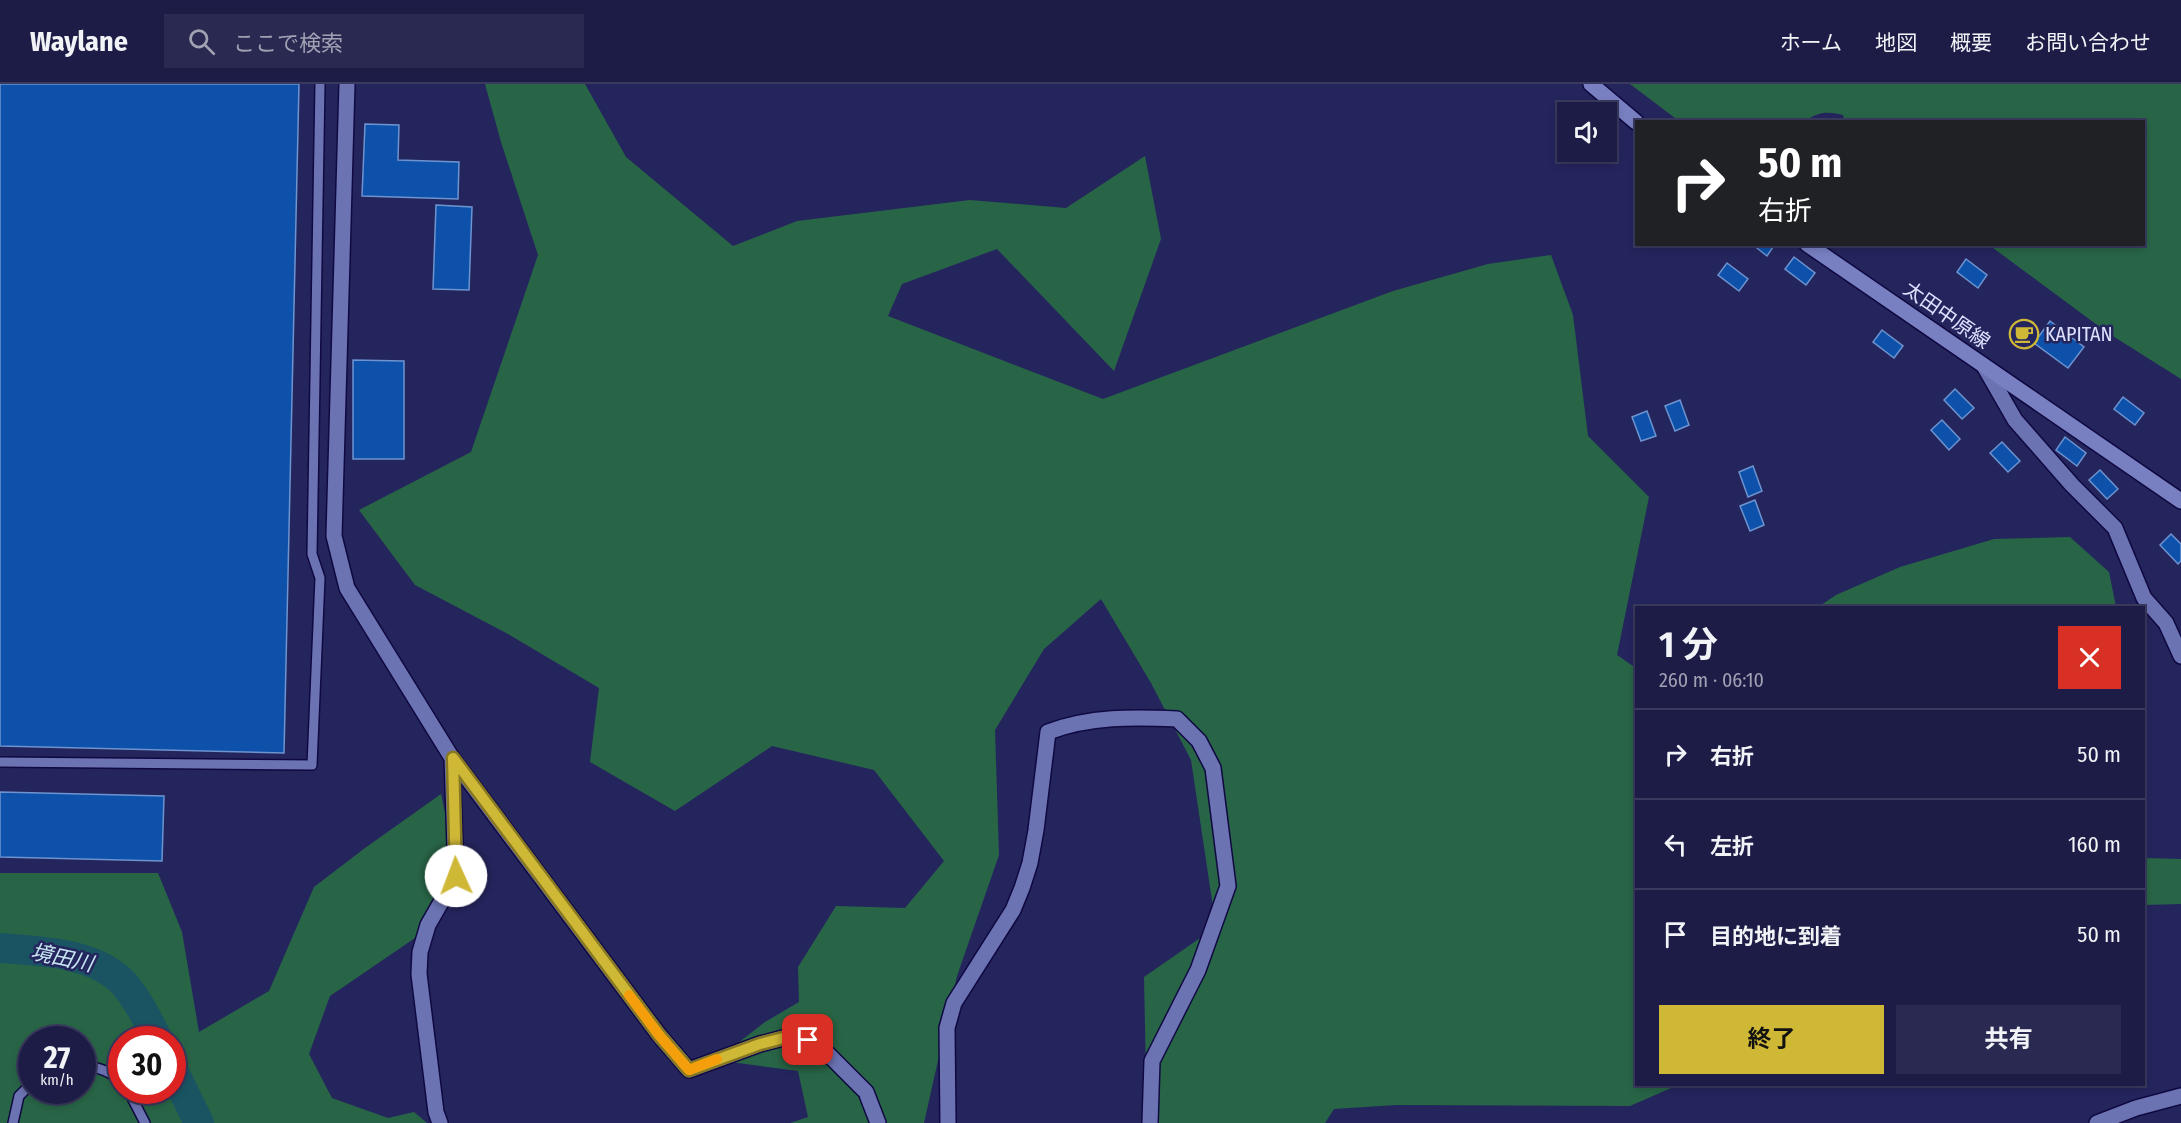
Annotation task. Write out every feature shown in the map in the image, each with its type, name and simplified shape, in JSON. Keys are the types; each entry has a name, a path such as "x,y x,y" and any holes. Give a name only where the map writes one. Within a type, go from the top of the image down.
{"main road":[{"path":"1591,84 1635,121"},
{"name":"太田中原線","path":"1810,246 2181,501"}],"street":[{"path":"347,84 334,536 347,588 453,758 659,1035 689,1070 760,1044 787,1037 808,1040 827,1053 866,1092 878,1123"},
{"path":"1984,366 2015,420 2072,485 2115,528 2144,598 2166,624 2181,656"},
{"path":"948,1123 947,1028 954,1003 1013,910 1022,888 1030,863 1036,830 1048,732 1071,723 1135,717 1177,719 1199,741 1213,768 1228,886 1198,970 1152,1061 1150,1123"},
{"path":"440,1123 434,1102 419,963 428,925 456,876 453,758"},
{"path":"2097,1123 2136,1108 2181,1096"}],"lane":[{"path":"0,762 312,765 321,578 312,554 320,84"},
{"path":"13,1123 18,1100"},
{"path":"135,1104 145,1123"}],"green space":[{"path":"485,84 585,84 626,157 733,246 797,221 970,200 1066,208 1145,156 1161,239 1114,371 997,249 902,284 888,316 1103,399 1393,291 1488,264 1551,255 1573,315 1588,436 1649,497 1617,655 1635,667 1635,1086 1676,1086 1630,1106 1396,1105 1334,1109 1325,1123 1147,1123 1144,977 1216,927 1191,760 1151,683 1101,599 1044,649 995,730 999,855 957,976 924,1123 790,1123 808,1117 798,1071 716,1060 765,1022 799,1002 798,967 836,906 905,908 944,861 874,770 772,746 675,811 590,762 599,688 508,634 415,585 359,510 471,452 538,255 501,142"},
{"path":"1630,84 2181,84 2181,379 2108,333 1990,246 2145,246 2145,120 1844,120 1843,115 1827,113 1807,120 1678,120"},
{"path":"2070,537 2109,572 2116,606 1820,606 1836,595 1900,567 1994,539"},
{"path":"441,794 456,861 415,938 330,996 309,1054 332,1098 388,1118 414,1112 427,1123 198,1123 197,1121 197,1123 0,1123 0,961 51,958 99,981 51,951 0,960 0,873 158,873 182,932 199,1032 269,991 314,887"},
{"path":"2145,858 2181,859 2181,904 2145,905"}],"building":[{"path":"0,84 299,84 284,753 0,746"},
{"path":"365,124 399,125 398,160 459,162 458,199 362,196"},
{"path":"436,205 472,207 469,290 433,289"},
{"path":"1754,246 1774,246 1767,256"},
{"path":"1794,257 1815,273 1806,285 1785,269"},
{"path":"1966,259 1987,275 1978,288 1957,272"},
{"path":"1727,263 1748,279 1739,291 1718,275"},
{"path":"2050,321 2084,347 2068,368 2034,343"},
{"path":"1882,330 1903,346 1894,358 1873,342"},
{"path":"353,360 404,361 404,459 353,459"},
{"path":"1955,389 1974,408 1962,419 1944,400"},
{"path":"2123,397 2144,413 2135,425 2114,409"},
{"path":"1680,400 1689,425 1675,431 1665,406"},
{"path":"1647,411 1656,436 1641,441 1632,417"},
{"path":"1942,420 1960,439 1949,450 1931,430"},
{"path":"2065,437 2086,453 2077,466 2056,450"},
{"path":"2002,442 2020,461 2008,472 1990,453"},
{"path":"1753,466 1762,491 1748,497 1739,472"},
{"path":"2100,470 2118,489 2107,499 2089,480"},
{"path":"1755,500 1764,525 1750,531 1740,506"},
{"path":"2171,534 2181,544 2181,561 2178,564 2160,545"},
{"path":"0,792 164,796 162,861 0,857"}],"waterway":[{"name":"境田川","path":"0,948 62,954 106,969 124,983 150,1026"},
{"name":"境田川","path":"186,1097 199,1123"}],"slow traffic":[{"path":"629,995 689,1070 717,1059"}],"place":[{"name":"KAPITAN","path":"2024,334"}],"route":[{"path":"456,876 453,758 659,1035 689,1070 760,1044 787,1037 808,1040"}]}
